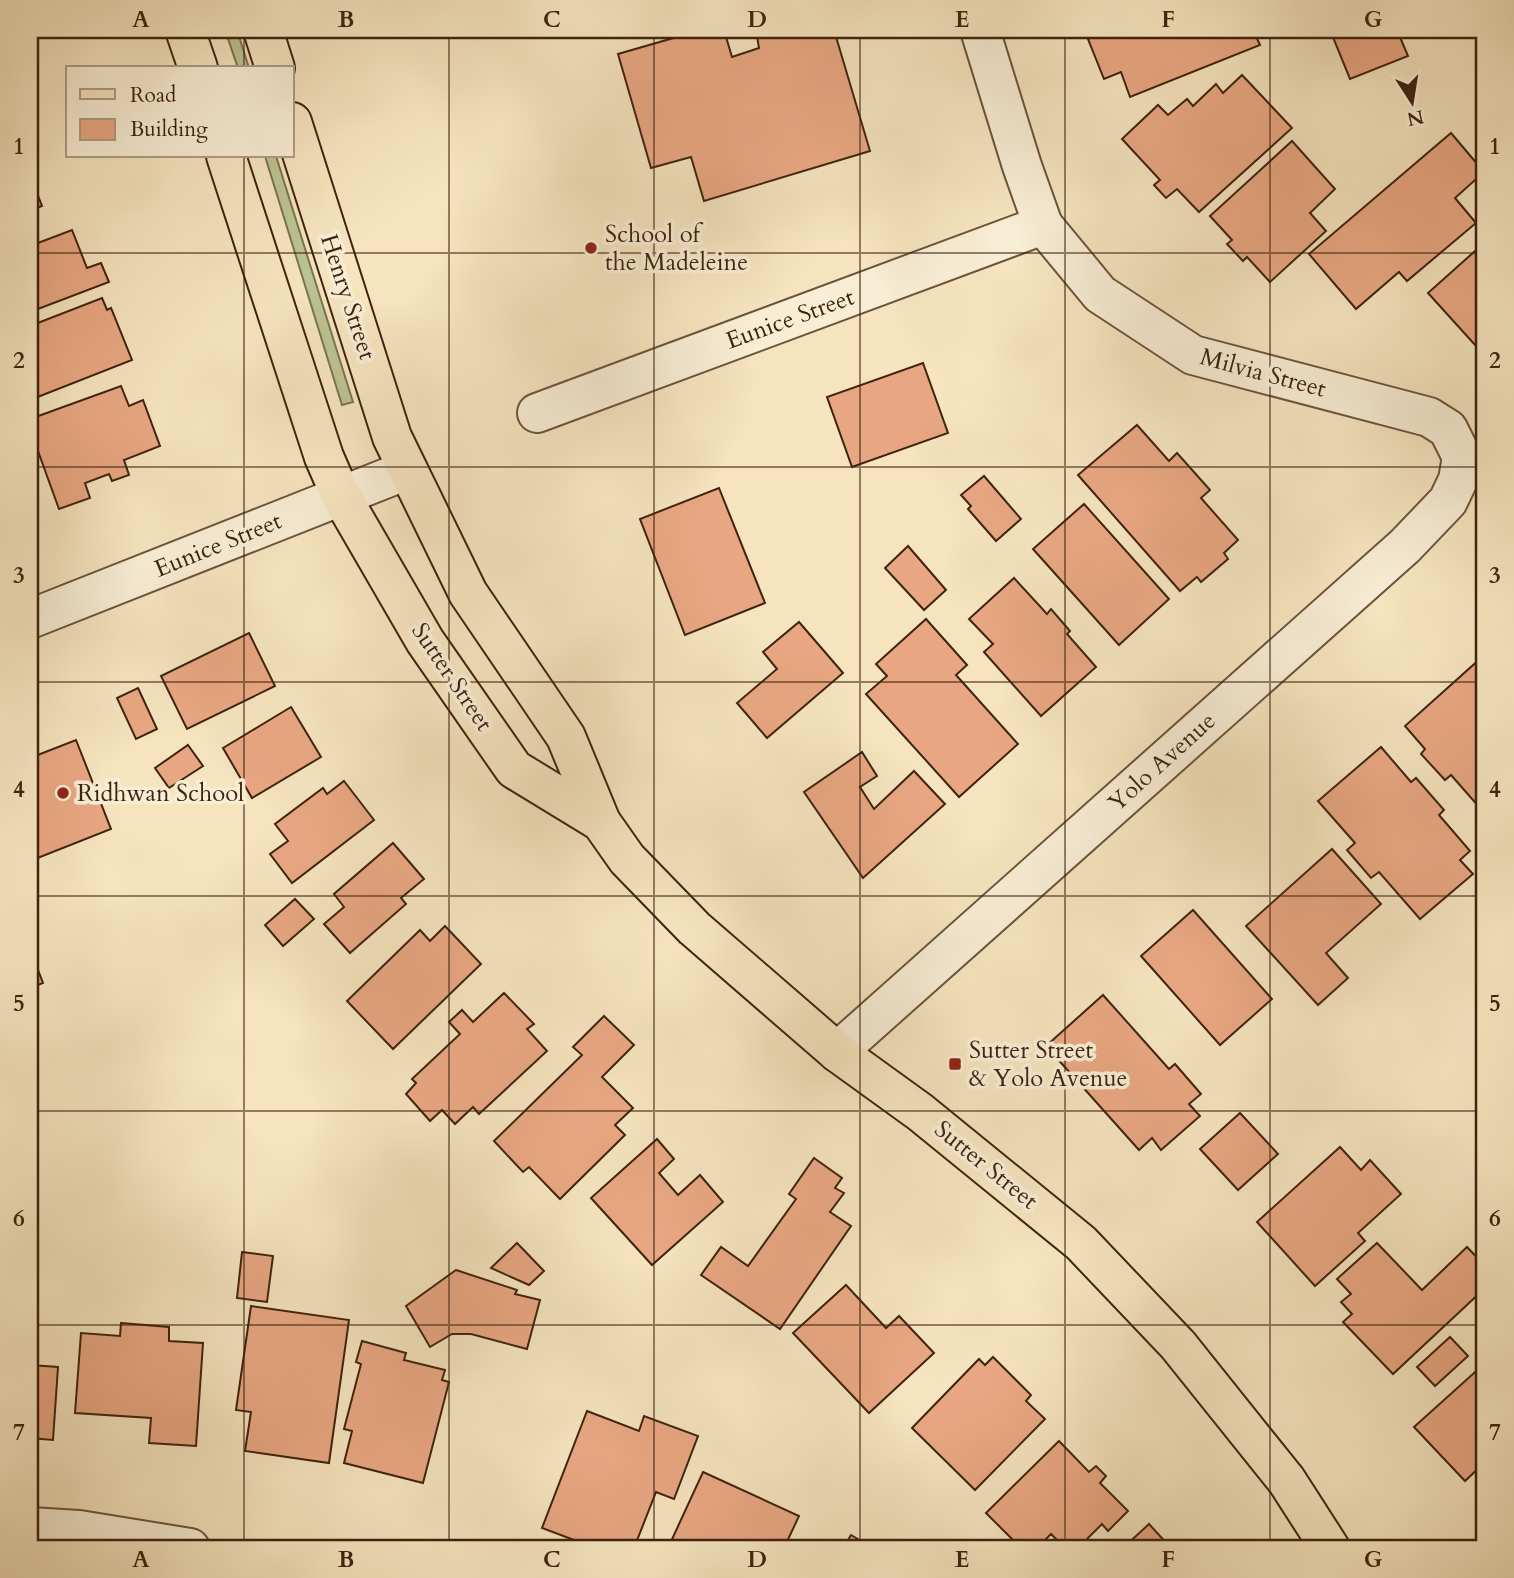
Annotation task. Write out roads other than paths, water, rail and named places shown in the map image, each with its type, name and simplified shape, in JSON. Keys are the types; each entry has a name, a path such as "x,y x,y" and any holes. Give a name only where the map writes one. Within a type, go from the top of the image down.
{"main road":[{"path":"185,30 197,66"},
{"path":"263,30 274,66"},
{"name":"Henry Street","path":"294,128 392,437 407,470"},
{"path":"227,158 324,457 341,496"},
{"name":"Sutter Street","path":"407,470 468,593 565,737 601,822 626,859 694,928 837,1052 941,1128 1081,1243 1178,1345 1287,1481 1330,1548"},
{"name":"Sutter Street","path":"341,496 425,640 514,769 601,822"}],"street":[{"name":"Milvia Street","path":"980,30 1043,225 1100,294 1193,355 1429,417 1448,429 1462,457"},
{"name":"Eunice Street","path":"537,413 1043,225"},
{"name":"Yolo Avenue","path":"837,1052 1405,546 1448,501 1458,480 1462,457"},
{"name":"Eunice Street","path":"30,619 407,470"},
{"path":"30,1527 79,1531 190,1548"}],"place":[{"name":"School of the Madeleine","path":"591,248"},
{"name":"Ridhwan School","path":"63,793"},
{"name":"Sutter Street & Yolo Avenue","path":"955,1064"}]}
